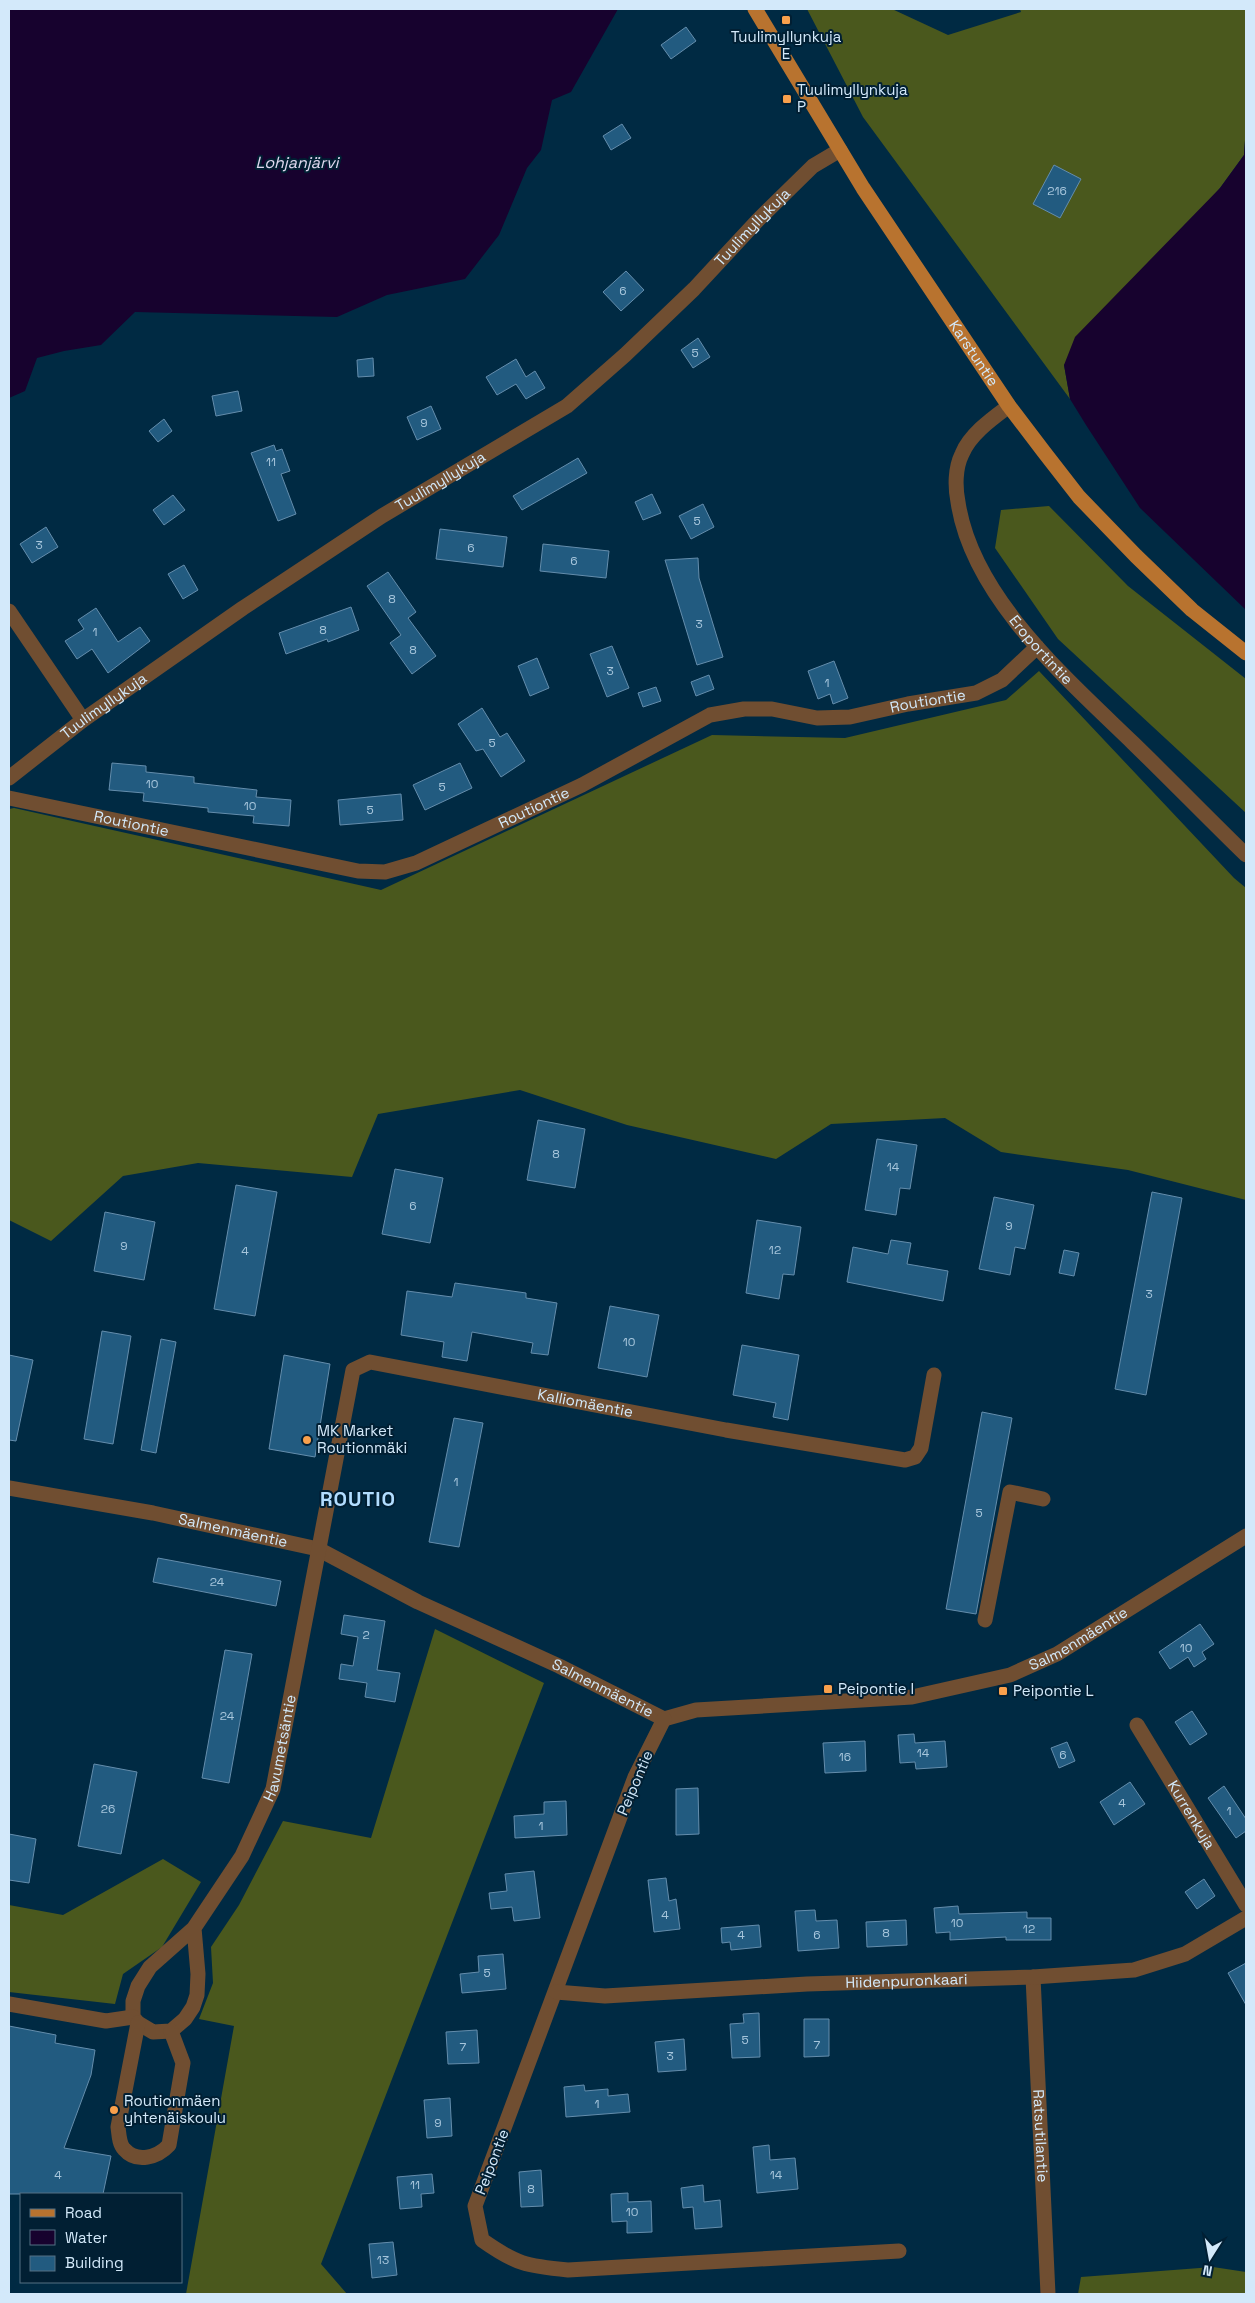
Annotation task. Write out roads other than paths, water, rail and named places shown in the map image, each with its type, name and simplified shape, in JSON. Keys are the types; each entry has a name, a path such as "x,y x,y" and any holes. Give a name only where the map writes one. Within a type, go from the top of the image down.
{"main road":[{"name":"Karstuntie","path":"755,9 863,188 1009,406 1079,497 1192,610 1246,653"}],"street":[{"name":"Tuulimyllykuja","path":"9,778 84,720 242,608 382,516 567,406 626,355 694,289 758,220 813,166 840,150"},
{"name":"Eroportintie","path":"1009,406 988,422 962,453 957,472 956,492 961,526 987,582 1037,647 1246,855"},
{"path":"9,611 84,720"},
{"name":"Routiontie","path":"9,798 358,871 385,872 416,863 582,785 710,716 744,709 772,709 818,718 850,717 908,704 976,693 1002,680 1037,647"},
{"name":"Kalliomäentie","path":"318,1549 353,1370 370,1362 726,1430 905,1460 915,1458 921,1448 934,1375"},
{"name":"Salmenmäentie","path":"9,1488 153,1513 318,1549 418,1602 559,1666 664,1719 696,1710 912,1697 1010,1675 1057,1654 1246,1536"},
{"path":"985,1620 1010,1492 1043,1499"},
{"name":"Havumetsäntie","path":"171,2031 183,2063 169,2145 156,2156 147,2158 134,2156 124,2149 119,2137 118,2127 136,2020 133,2001 138,1986 150,1967 194,1928 242,1856 273,1789 318,1549"},
{"name":"Peipontie","path":"664,1719 635,1777 475,2206 482,2240 507,2257 531,2266 568,2270 899,2251"},
{"name":"Kurrenkuja","path":"1137,1725 1246,1906"},
{"name":"Hiidenpuronkaari","path":"556,1992 605,1996 807,1984 1033,1977 1134,1970 1185,1954 1246,1918"},
{"path":"9,2004 106,2021 136,2020 153,2032 171,2031 185,2019 193,2007 197,1995 198,1957 194,1928"},
{"name":"Ratsutilantie","path":"1033,1977 1048,2294"}],"water":[{"name":"Lohjanjärvi","path":"9,9 618,9 571,92 552,100 541,150 527,168 499,235 465,279 387,295 337,317 135,312 101,345 37,358 25,391 9,398"},
{"path":"1246,126 1246,610 1140,508 1070,399 1064,365 1075,337 1220,188 1244,155"}],"place":[{"name":"Tuulimyllynkuja E","path":"786,20"},
{"name":"Tuulimyllynkuja P","path":"787,99"},
{"name":"MK Market Routionmäki","path":"307,1440"},
{"name":"Peipontie I","path":"828,1689"},
{"name":"Peipontie L","path":"1003,1691"},
{"name":"Routionmäen yhtenäiskoulu","path":"114,2110"}],"district":[{"name":"ROUTIO","path":"358,1499"}]}
